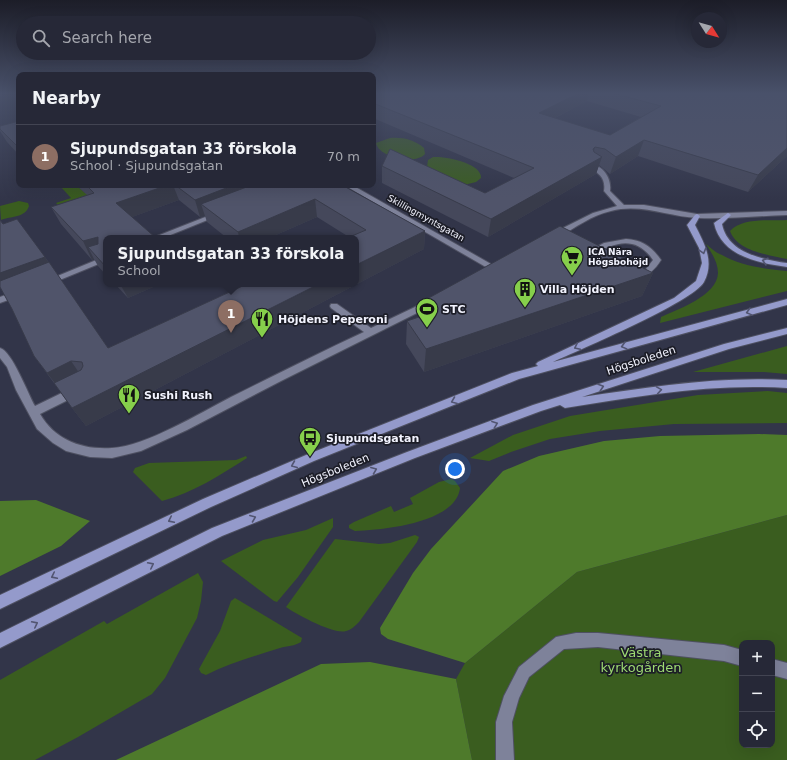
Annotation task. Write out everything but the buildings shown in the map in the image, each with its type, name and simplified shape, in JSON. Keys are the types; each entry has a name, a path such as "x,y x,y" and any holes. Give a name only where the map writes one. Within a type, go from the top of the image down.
{"main road":[{"path":"728,215 718,223 720,236 726,244 744,254 768,262 787,266"},
{"path":"516,376 676,300 700,282 706,264 702,248 692,225 697,216"},
{"name":"Högsboleden","path":"0,602 214,500 310,458 516,376 787,302"},
{"name":"Högsboleden","path":"0,641 217,532 411,455 537,408 727,346 787,331"},
{"path":"537,408 722,382 758,381 787,384"}],"street":[{"path":"592,166 603,173 608,179 608,190 610,195 622,207"},
{"name":"Skillingmyntsgatan","path":"352,188 494,268"},
{"path":"564,243 548,239 595,214 609,209 622,207 644,207 697,216 787,213"},
{"path":"164,235 226,211"},
{"path":"588,255 601,246 621,240 632,242 649,249 657,260 654,266 641,276 635,277 628,274"},
{"path":"0,300 103,259"},
{"path":"0,350 11,366 21,390 41,426 57,440 70,448 90,452 112,453 138,448 183,427 277,378 446,294"},
{"path":"334,306 371,332"},
{"path":"34,412 83,387"},
{"path":"504,760 504,722 512,696 524,672 561,642 598,640 724,653 739,657"},
{"path":"775,668 787,671"}],"green space":[{"path":"390,138 400,138 413,141 424,148 425,154 414,159 390,156 384,153 376,143"},
{"path":"433,157 454,159 469,164 476,168 480,173 481,178 476,182 464,185 427,167 428,160"},
{"path":"62,188 79,188 85,193 105,188 65,212 56,203 71,198"},
{"path":"19,201 28,203 29,206 27,210 21,215 1,220 0,206"},
{"path":"787,220 787,259 762,254 746,248 734,238 730,231 735,227 749,222"},
{"path":"706,244 718,253 737,262 762,268 787,271 787,291 660,323 661,317 696,301 711,288 716,281 718,273 717,265"},
{"path":"787,346 787,374 764,372 693,372"},
{"path":"768,391 787,393 787,423 674,424 600,431 550,439 489,461 470,458 513,435 570,416 698,395"},
{"path":"759,434 787,435 787,515 577,572 465,663 388,639 381,634 380,628 413,573 431,549 503,471 539,456 604,441 660,436"},
{"path":"246,456 247,458 206,483 173,498 162,501 133,472 135,468 149,463 236,460"},
{"path":"451,479 455,481 460,488 455,500 446,509 432,517 383,529 355,531 349,528 349,525 354,522 391,506 394,512 413,504 410,498 439,482"},
{"path":"36,500 90,521 61,546 0,576 0,501"},
{"name":"Västra kyrkogården","path":"787,515 787,760 472,760 456,679 465,663 577,572"},
{"path":"333,518 333,527 298,577 277,602 221,561 263,540 306,530"},
{"path":"415,535 419,537 417,542 359,622 350,630 340,631 324,627 306,619 286,607 335,539 379,544 390,543"},
{"path":"198,573 203,582 197,618 165,678 152,694 35,760 0,760 0,680 104,621 107,624"},
{"path":"235,598 302,638 301,642 242,660 206,675 201,673 199,669 220,631 231,601"},
{"path":"370,662 456,679 472,760 116,760 321,664"}],"place":[{"name":"ICA Nära Högsbohöjd","path":"572,276"},
{"name":"Villa Höjden","path":"525,308"},
{"name":"STC","path":"427,328"},
{"name":"Sjupundsgatan 33 förskola","path":"231,333"},
{"name":"Höjdens Peperoni","path":"262,338"},
{"name":"Sushi Rush","path":"129,414"},
{"name":"Sjupundsgatan","path":"310,458"}]}
